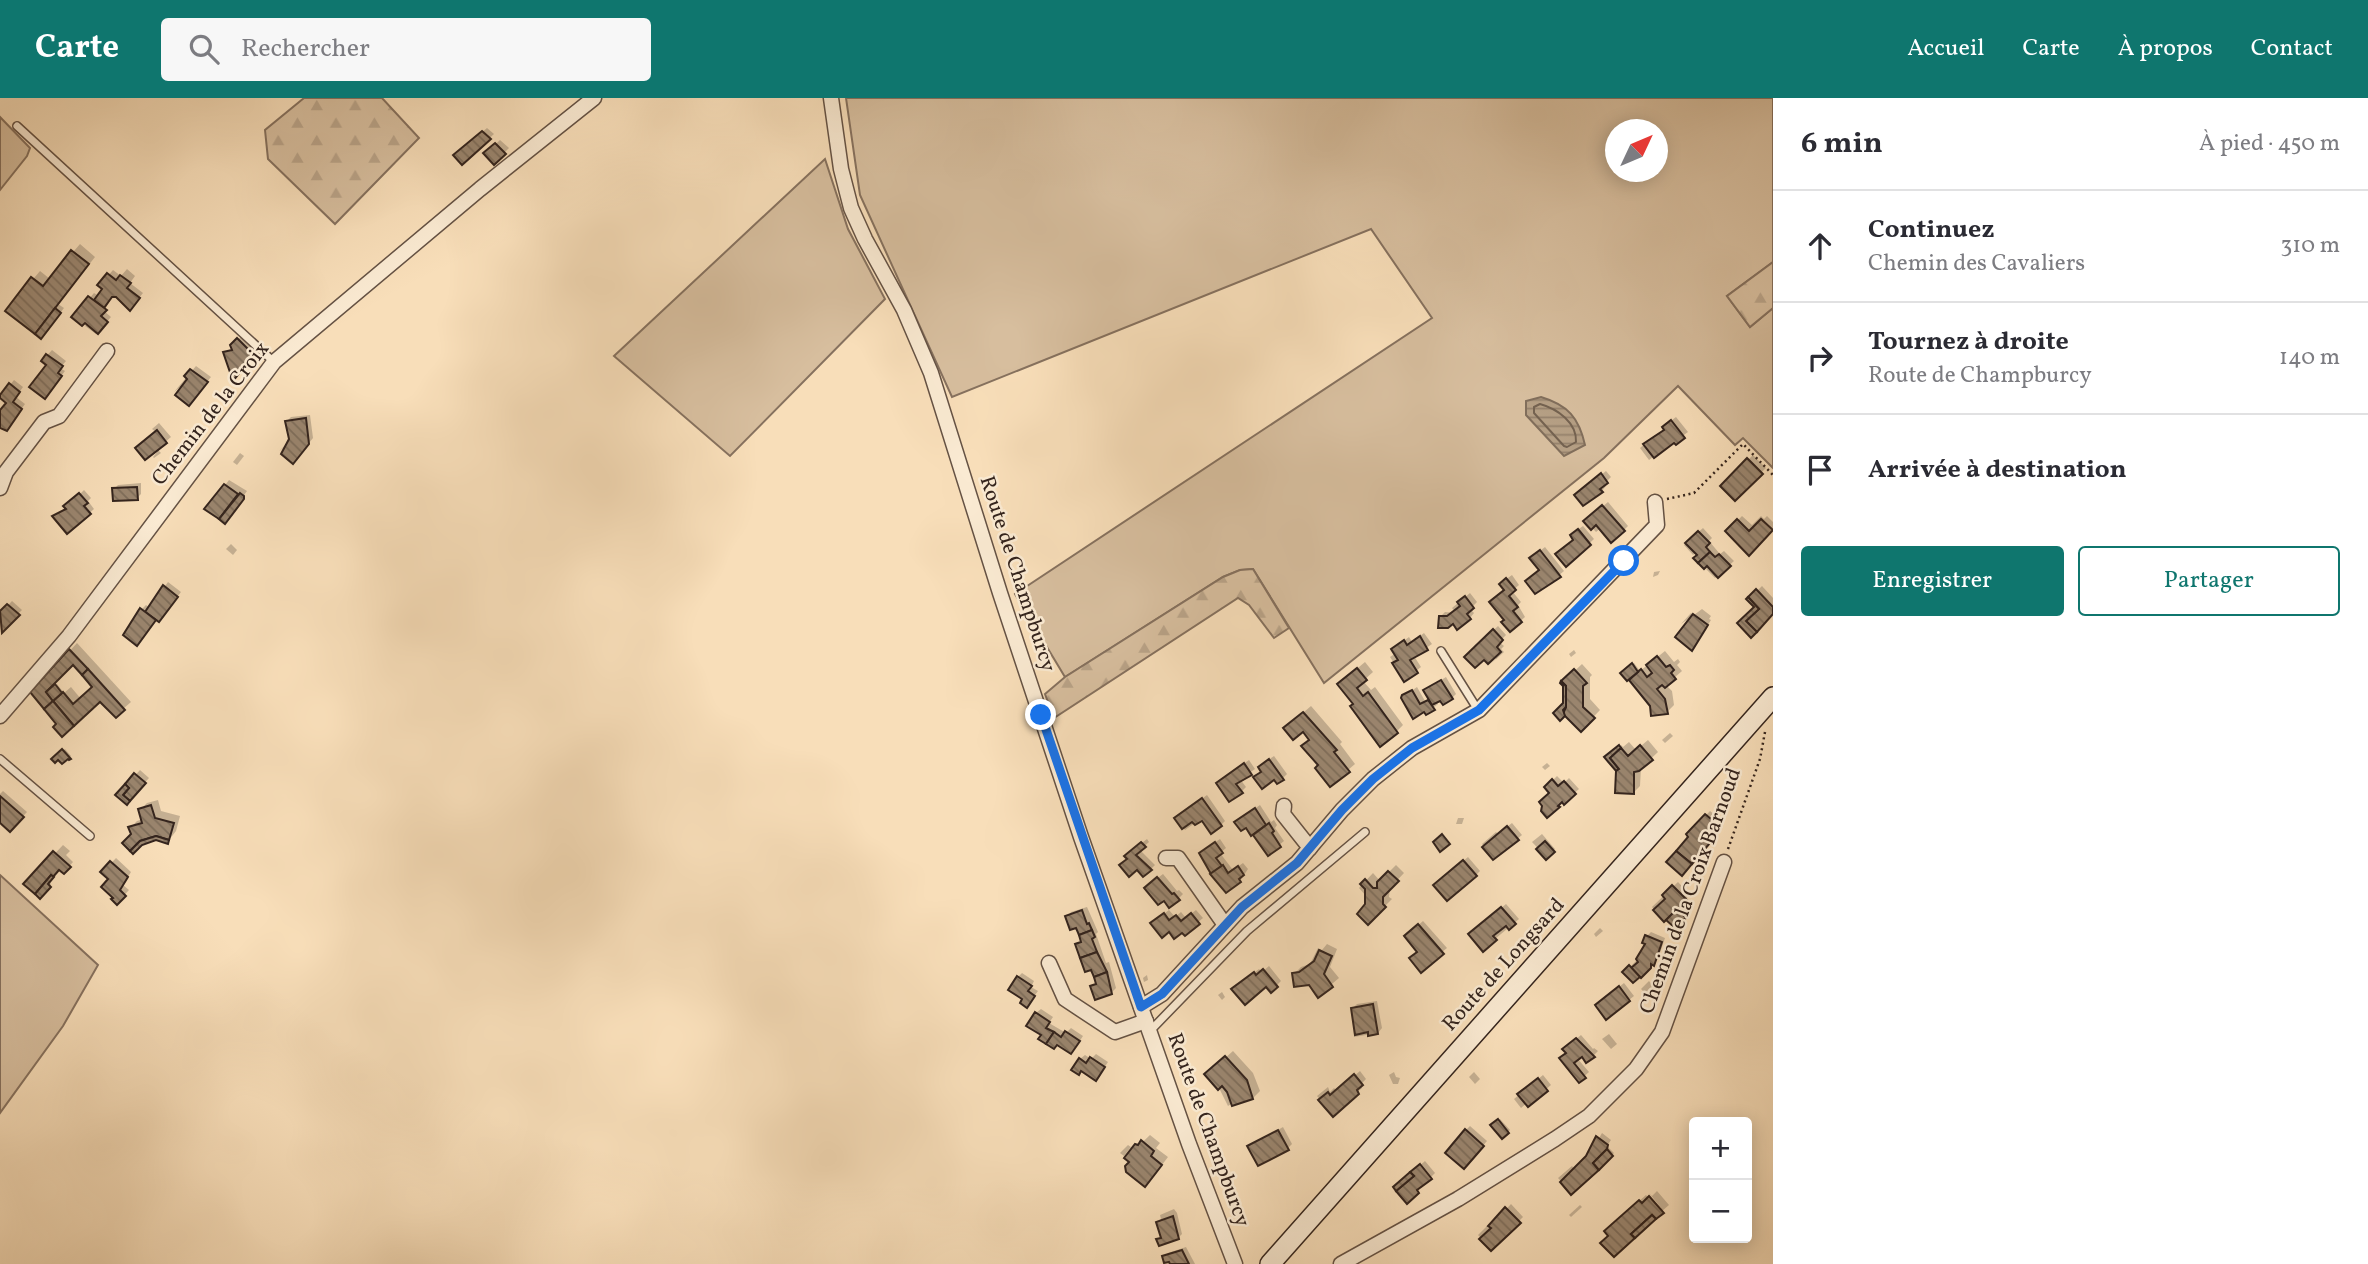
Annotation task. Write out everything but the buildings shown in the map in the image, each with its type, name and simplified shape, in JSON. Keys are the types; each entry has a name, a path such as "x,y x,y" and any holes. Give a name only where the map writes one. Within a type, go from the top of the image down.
{"main road":[{"name":"Route de Longsard","path":"1270,1264 1771,699"}],"street":[{"name":"Chemin de la Croix","path":"0,716 69,636 274,362 480,189 594,98"},
{"name":"Route de Champburcy","path":"831,98 841,169 851,208 904,310 931,373 1009,619 1145,1020 1235,1264"},
{"path":"0,488 6,472 36,432 44,422 58,416 107,351"},
{"path":"1049,963 1065,999 1115,1032 1145,1020 1162,994 1242,907 1297,863 1342,810 1373,779 1412,748 1479,710 1657,525 1655,502"},
{"path":"1284,806 1283,814 1310,848"},
{"path":"1166,858 1178,858 1226,925"},
{"name":"Chemin de la Croix Barnoud","path":"1341,1264 1458,1199 1555,1139 1589,1116 1636,1069 1662,1032 1724,862"}],"lane":[{"path":"17,126 274,362"},
{"path":"1441,651 1479,710"},
{"path":"0,759 90,836"},
{"path":"1145,1020 1365,832"}],"path":[{"path":"1655,502 1694,493 1743,444 1773,475"},
{"name":"Chemin de la Croix Barnoud","path":"1724,862 1760,759 1771,699"}],"green space":[{"path":"304,98 382,98 419,138 335,224 268,159 265,130"},
{"path":"846,98 1773,98 1773,262 1727,296 1750,327 1773,308 1773,468 1743,438 1735,445 1678,386 1604,458 1324,683 1253,569 1240,570 1223,577 1065,677 1015,594 1432,318 1371,229 952,397 860,195"},
{"path":"0,117 30,148 27,156 0,190"},
{"path":"825,159 848,229 885,299 730,456 614,356"},
{"path":"1773,262 1773,308 1750,327 1727,296"},
{"path":"1253,569 1289,628 1274,638 1249,605 1238,598 1054,718 1045,694 1065,677 1223,577 1240,570"},
{"path":"0,875 98,965 63,1026 0,1113"}],"water":[{"path":"1541,397 1558,404 1571,414 1585,445 1564,456 1526,415 1526,401"}],"route":[{"path":"1041,715 1141,1007 1162,994 1242,907 1297,863 1342,810 1373,779 1412,748 1479,710 1624,561"}]}
